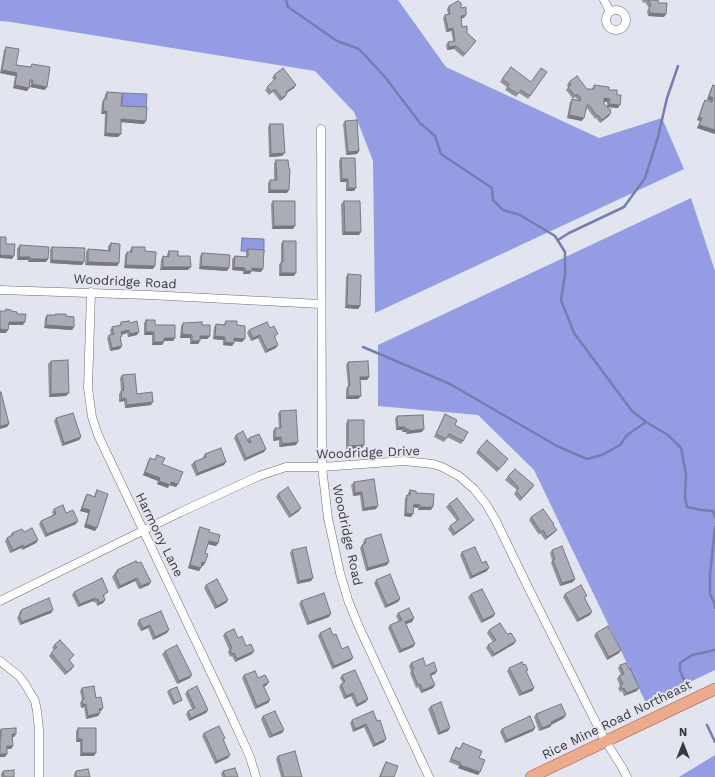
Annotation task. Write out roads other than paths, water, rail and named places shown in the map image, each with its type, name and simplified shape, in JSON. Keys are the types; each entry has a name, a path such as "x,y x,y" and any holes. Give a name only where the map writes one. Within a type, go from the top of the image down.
{"main road":[{"name":"Rice Mine Road Northeast","path":"531,777 605,740 715,689"}],"street":[{"path":"604,0 610,12"},
{"name":"Woodridge Road","path":"321,129 322,467 328,518 340,573 348,600 362,634 429,777"},
{"name":"Woodridge Road","path":"0,290 91,292 321,304"},
{"name":"Harmony Lane","path":"91,292 88,388 92,417 98,435 233,720 250,757 256,777"},
{"name":"Woodridge Drive","path":"0,601 260,476 286,468 404,461 423,462 438,465 459,476 474,489 486,504 496,521 605,740 627,777"},
{"path":"0,661 19,676 35,701 39,730 39,777"}],"waterway":[{"path":"286,0 288,7 337,41 359,49 385,77 420,123 435,136 441,154 492,188 493,200 503,210 520,215 555,236 565,252 565,275 561,300 574,333 632,411 646,422 668,435 681,448 686,474 685,497 687,507 713,511 715,517"},
{"path":"558,240 569,233 624,207 645,178 658,137 667,98 678,66"},
{"path":"363,347 450,384 557,446 587,459 602,455 620,445 627,435 646,422"},
{"path":"715,527 710,575 710,594 715,608"},
{"path":"685,682 680,671 680,663 692,655 715,650"},
{"path":"707,725 715,742"}]}
